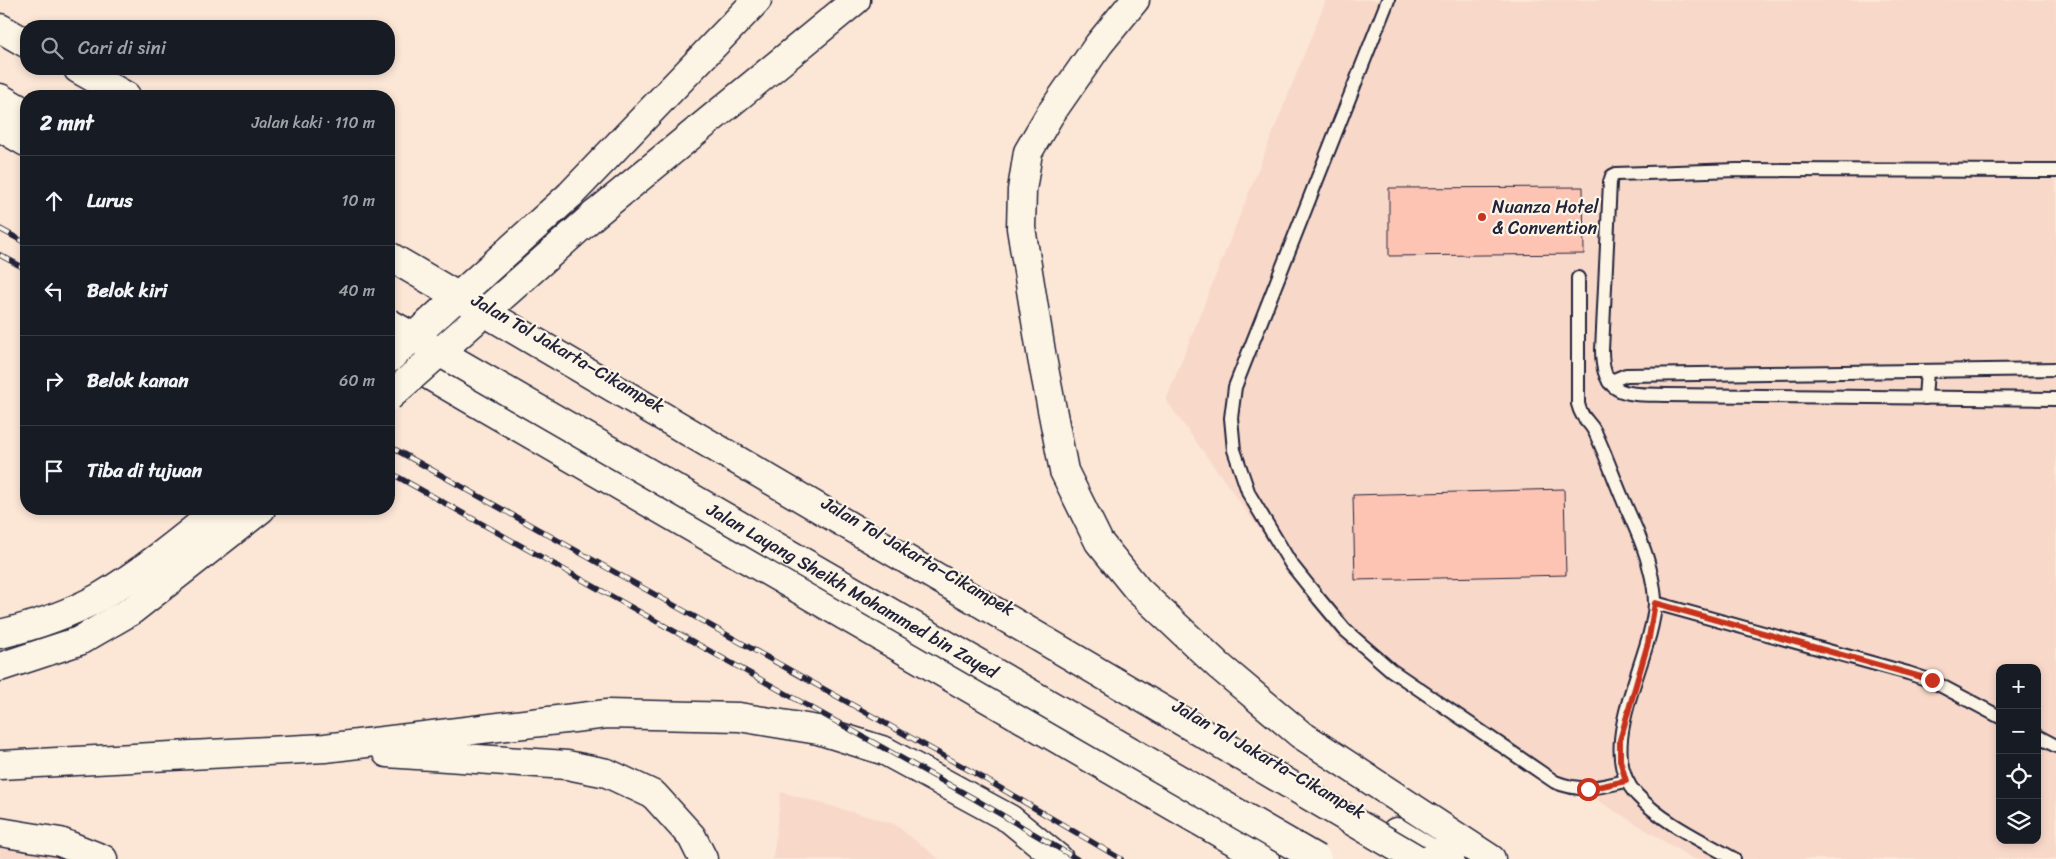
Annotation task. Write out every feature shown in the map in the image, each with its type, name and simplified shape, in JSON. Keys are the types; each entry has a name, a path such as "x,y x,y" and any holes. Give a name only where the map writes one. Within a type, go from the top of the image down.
{"highway":[{"path":"395,354 570,195 757,0"},
{"path":"395,392 594,215 856,0"},
{"path":"1135,0 1099,44 1049,116 1028,152 1022,190 1021,228 1042,358 1064,471 1099,542 1138,590 1219,666 1300,734 1491,859"},
{"path":"0,23 20,35"},
{"path":"0,28 20,40"},
{"path":"80,75 106,90"},
{"path":"89,75 115,90"},
{"path":"0,98 20,110"},
{"path":"0,127 20,139"},
{"name":"Jalan Tol Jakarta–Cikampek","path":"395,252 1427,850 1450,859"},
{"path":"395,260 1417,859"},
{"name":"Jalan Layang Sheikh Mohammed bin Zayed","path":"395,326 1316,859"},
{"path":"395,355 1265,859"},
{"path":"0,634 57,617 100,597 169,549 212,515"},
{"path":"0,667 79,641 131,611 253,515"},
{"path":"0,765 325,748 607,714 739,717 818,730 885,751 1010,819 1059,859"},
{"path":"325,748 567,764 607,773 654,795 692,837 703,859"},
{"path":"0,832 60,842 103,859"}],"lane":[{"path":"1388,0 1235,387 1230,418 1234,450 1249,494 1291,564 1345,630 1391,670 1555,782 1573,789 1588,789 1626,781"},
{"path":"2056,171 1737,170 1616,174 1612,176 1610,182 1602,350 1602,372 1609,382 1622,393 2056,399"},
{"path":"1578,278 1578,404 1581,416 1594,430 1636,530 1649,565 1655,603 1648,643 1620,740 1620,760 1626,781 1635,794 1655,812 1734,859"},
{"path":"1609,382 1626,375 2056,369"},
{"path":"1925,398 1927,371"},
{"path":"1655,603 1908,672 1932,680 1996,714"},
{"path":"2041,738 2056,746"}],"shaded area":[{"path":"1326,0 2056,0 2056,859 1693,859 1341,642 1166,400"},
{"path":"781,792 894,824 939,859 773,859"},
{"path":"0,828 92,859 0,859"}],"building":[{"path":"1583,187 1584,254 1389,256 1389,188"},
{"path":"1564,489 1566,575 1355,580 1353,495"}],"railway":[{"path":"0,229 20,240"},
{"path":"0,255 20,266"},
{"path":"395,449 985,779 1121,859"},
{"path":"395,475 973,798 1077,859"}],"place":[{"name":"Nuanza Hotel & Convention","path":"1482,217"}],"route":[{"path":"1588,789 1626,781 1620,760 1620,740 1648,643 1655,603 1932,680"}]}
